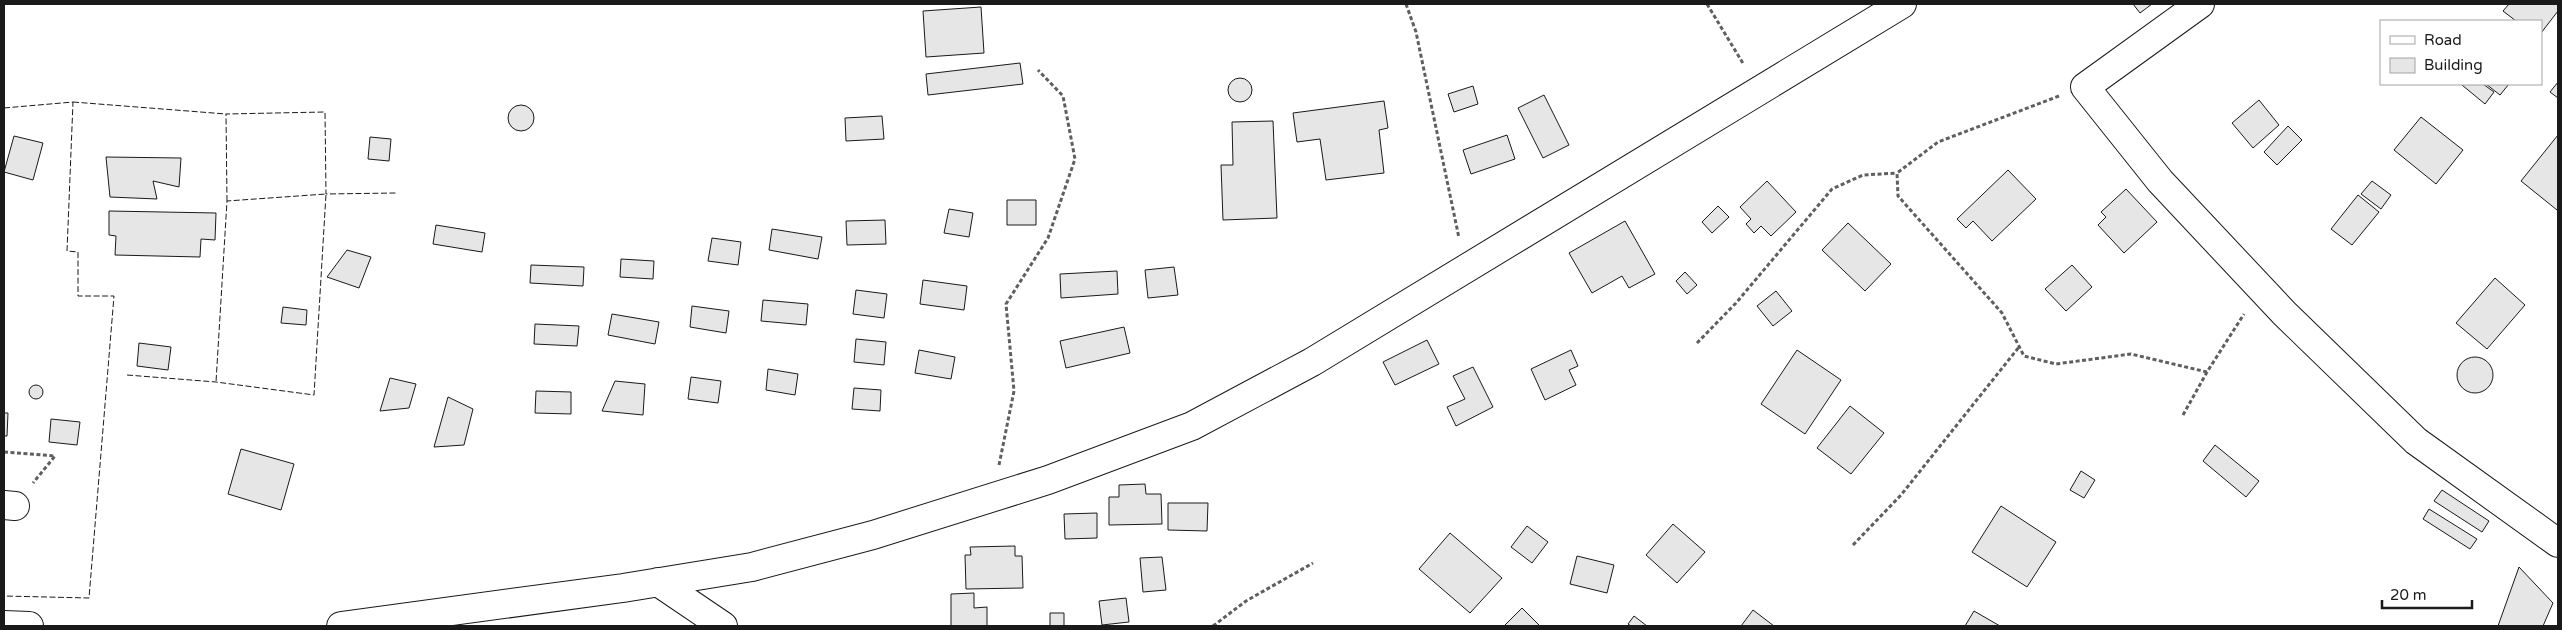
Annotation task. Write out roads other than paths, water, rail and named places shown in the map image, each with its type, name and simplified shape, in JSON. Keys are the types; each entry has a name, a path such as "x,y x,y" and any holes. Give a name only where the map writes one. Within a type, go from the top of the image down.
{"street":[{"path":"341,626 752,567 873,535 992,498 1048,480 1192,426 1312,362 1902,4"},
{"path":"2200,4 2085,87 2160,181 2261,288 2416,441 2558,543"},
{"path":"658,582 723,626"},
{"path":"4,625 30,626"}]}
